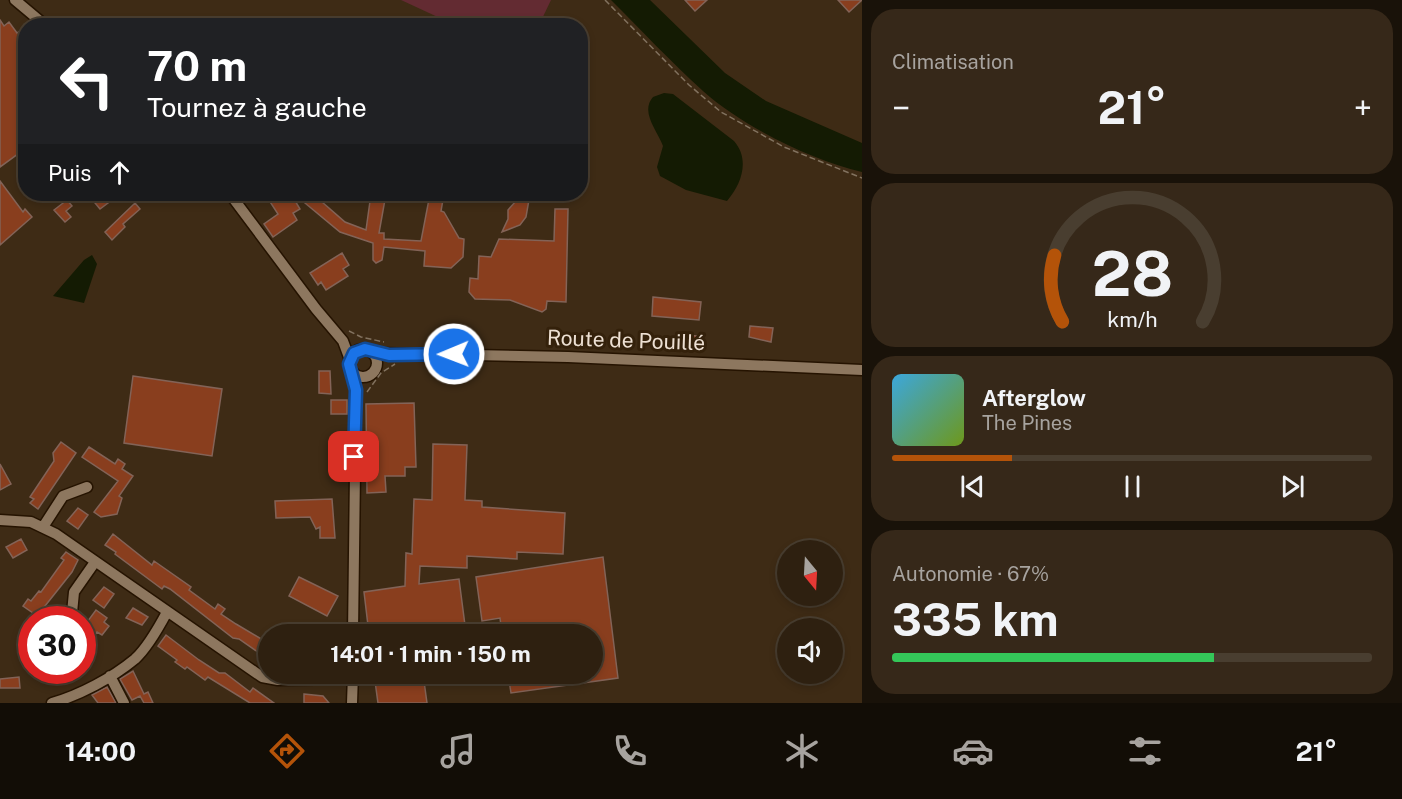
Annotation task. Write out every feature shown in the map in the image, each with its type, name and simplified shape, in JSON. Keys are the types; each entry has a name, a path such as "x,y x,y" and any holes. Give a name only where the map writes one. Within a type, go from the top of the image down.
{"street":[{"path":"15,1 36,18"},
{"path":"235,201 316,309 343,341 360,393"},
{"path":"343,341 372,353 377,364"},
{"path":"350,360 354,353 361,349"},
{"name":"Route de Pouillé","path":"372,353 560,357 862,370"},
{"path":"353,624 360,393 365,377 373,373 377,364 391,354"},
{"path":"352,372 365,377"},
{"path":"43,527 63,496 87,487"},
{"path":"0,520 12,519 43,527 258,674"},
{"path":"73,606 74,592 95,562"},
{"path":"51,703 64,700 110,676 136,658 167,612"},
{"path":"110,676 124,703"},
{"path":"352,684 352,703"}],"path":[{"path":"604,0 689,85 721,112 784,147 850,176 862,178"},
{"path":"344,328 391,354 381,373 360,393"}],"shaded area":[{"path":"401,0 551,0 542,18 440,18"},
{"path":"611,0 650,0 725,73 766,101 862,143 862,172 842,167 800,150 737,117 691,80"},
{"path":"664,93 673,94 734,141 739,148 743,163 742,171 737,187 727,201 686,190 660,176 657,167 663,146 648,109 653,97"},
{"path":"92,255 97,264 84,303 53,296 84,260"}],"building":[{"path":"685,0 707,0 695,11"},
{"path":"838,0 862,0 849,12"},
{"path":"0,20 4,26 9,22 18,32 18,154 0,167"},
{"path":"0,181 23,212 25,209 32,217 0,245"},
{"path":"66,201 72,206 66,211 71,217 65,222 54,210"},
{"path":"93,201 111,201 100,209"},
{"path":"270,201 295,201 300,209 293,213 297,220 273,237 264,224 278,214"},
{"path":"321,201 345,222 366,230 370,201 385,201 379,233 384,233 384,239 421,241 429,201 443,201 441,211 444,212 459,238 464,239 463,257 451,268 424,266 425,251 384,247 382,260 376,263 373,260 373,243 340,232 305,203"},
{"path":"516,201 529,201 526,217 520,225 502,232 508,219 508,210"},
{"path":"135,203 140,209 123,224 125,227 112,240 105,232"},
{"path":"555,209 568,209 566,302 547,301 546,309 542,312 510,300 475,299 469,292 470,278 478,279 479,256 491,257 499,239 554,241"},
{"path":"342,253 349,265 343,269 348,276 326,290 321,282 318,285 310,273"},
{"path":"653,297 701,302 699,320 652,316"},
{"path":"750,326 773,328 771,342 749,337"},
{"path":"680,335 698,336 698,344 680,344"},
{"path":"319,371 330,371 331,394 319,393"},
{"path":"133,376 222,389 212,456 124,443"},
{"path":"331,400 347,400 347,414 331,414"},
{"path":"414,403 416,467 405,467 405,476 385,476 386,492 367,493 366,404"},
{"path":"61,442 76,453 38,509 30,503 34,499 30,497 54,461 53,453"},
{"path":"433,444 467,445 465,500 482,501 482,507 565,513 563,554 517,552 517,559 467,556 467,568 420,566 419,584 459,579 465,624 368,624 364,592 405,586 406,553 412,554 414,499 432,500"},
{"path":"89,447 115,464 118,459 125,464 122,469 133,476 119,496 122,498 117,514 101,517 94,512 118,481 82,457"},
{"path":"0,464 11,484 0,490"},
{"path":"332,499 335,538 320,538 320,527 316,529 310,517 276,518 275,501"},
{"path":"78,508 88,515 78,529 67,521"},
{"path":"113,534 152,565 154,561 191,587 189,590 215,609 218,604 225,609 221,614 258,637 258,652 239,639 233,638 170,589 164,586 162,589 105,545"},
{"path":"21,539 27,550 13,558 6,547"},
{"path":"66,552 78,560 72,572 45,606 23,606 28,599 31,601 39,591 41,592 64,560 61,558"},
{"path":"603,557 618,678 603,680 603,624 501,624 500,618 482,621 476,577"},
{"path":"299,577 338,596 327,616 289,596"},
{"path":"104,587 114,594 104,608 93,600"},
{"path":"133,608 148,617 142,625 126,618"},
{"path":"96,610 107,618 104,622 109,626 102,635 97,632"},
{"path":"166,635 219,673 225,673 250,692 253,688 274,703 250,703 208,677 205,680 187,667 185,669 158,646"},
{"path":"133,671 144,694 148,692 153,703 144,703 140,696 132,700 120,679"},
{"path":"18,677 20,688 0,688 0,679"},
{"path":"375,684 424,684 427,703 378,703"},
{"path":"510,684 575,684 511,693"},
{"path":"107,687 116,703 98,703 92,695"},
{"path":"304,694 323,696 329,703 304,703"}],"route":[{"path":"354,457 356,390 349,364 351,356 361,349 389,355 454,354"}]}
